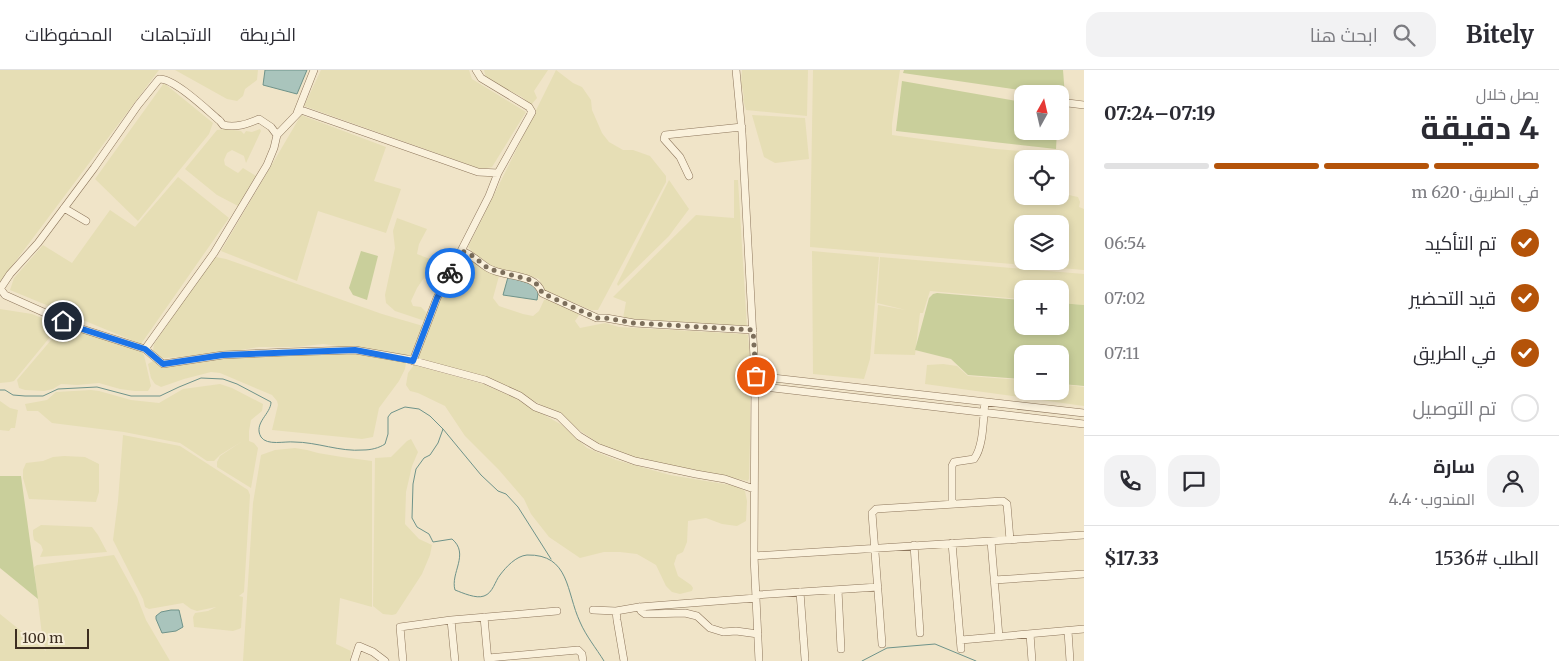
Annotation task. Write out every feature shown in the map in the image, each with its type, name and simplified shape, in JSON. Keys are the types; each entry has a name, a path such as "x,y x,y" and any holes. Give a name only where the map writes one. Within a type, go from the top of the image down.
{"street":[{"path":"297,113 314,70"},
{"path":"413,361 437,298 489,196 498,173 532,112 529,107 481,78 476,70"},
{"path":"736,70 742,127 756,376 754,556 759,661"},
{"path":"276,135 271,127 259,119 244,125 232,127 223,125 220,120 174,83 164,78 159,79 38,243 10,274 0,289 4,294 79,328 145,349 163,364 223,355 355,350 413,361 485,380 520,396 535,407 559,416 579,436 597,447 636,461 725,479 754,489"},
{"path":"1069,103 1084,105"},
{"path":"145,349 214,253 267,165 274,148 276,135 301,110 478,172 498,173"},
{"path":"689,176 680,157 664,139 665,135 742,127"},
{"path":"64,208 86,221"},
{"path":"462,251 473,256 489,269 531,280 539,286 542,293 597,318 634,323 753,330"},
{"path":"756,376 1084,413"},
{"path":"756,386 1084,424"},
{"path":"952,504 952,466 954,462 974,459 978,454 985,402"},
{"path":"882,644 874,548 873,510 1006,502 1010,540"},
{"path":"754,556 1084,535"},
{"path":"991,541 999,637"},
{"path":"952,543 961,649"},
{"path":"914,545 920,634"},
{"path":"994,580 1084,574"},
{"path":"593,610 616,611 639,607 800,592 878,587"},
{"path":"838,590 841,649"},
{"path":"800,592 805,659"},
{"path":"639,607 645,614 685,613 697,616 710,628 723,632 736,631 758,634"},
{"path":"403,661 400,626 557,611"},
{"path":"616,611 624,661"},
{"path":"484,617 488,659 578,650 582,654 583,661"},
{"path":"451,620 455,661"},
{"path":"961,640 1084,629"},
{"path":"1068,631 1070,661"},
{"path":"1030,634 1032,661"},
{"path":"354,661 358,646 373,652 386,661"}],"shaded area":[{"path":"0,70 159,70 0,282"},
{"path":"175,70 258,70 257,80 245,89 243,96 237,101 227,99"},
{"path":"321,70 469,70 472,79 526,112 492,167 481,169 304,106"},
{"path":"484,70 548,70 534,91 537,98 531,105 522,97 486,79"},
{"path":"556,70 573,83 582,87 591,100 592,110 602,133 609,142 623,150 633,150 650,156 666,176 666,182 598,310 591,310 545,291 539,279 485,264 468,247"},
{"path":"742,70 808,70 807,116 746,110 741,82"},
{"path":"813,70 900,70 892,135 1014,150 1014,205 1069,205 1069,195 1078,197 1079,207 1084,209 1084,270 1069,269 1069,215 1014,215 1014,264 810,247"},
{"path":"164,83 213,123 209,134 138,221 95,179"},
{"path":"301,115 386,147 374,181 401,189 386,233 318,211 297,281 221,251"},
{"path":"752,115 805,118 809,159 775,163 764,157"},
{"path":"260,129 261,131 246,163 244,156 232,150 227,153 224,160 225,165 238,173 243,168 256,176 238,206 217,195 185,169 217,130 241,131 244,134 246,131 252,132"},
{"path":"178,177 229,218 141,344 10,290 14,278 43,245 72,263 110,210 135,227"},
{"path":"669,180 689,209 669,236 618,286 617,284"},
{"path":"734,180 738,180 747,328 623,318 626,302 613,297 696,215 734,218"},
{"path":"397,218 427,229 419,244 417,254 433,261 433,265 417,288 411,301 413,306 421,307 427,313 425,321 395,311 386,303 385,295 395,248 393,231"},
{"path":"812,251 879,257 870,359 864,379 813,374"},
{"path":"460,254 465,254 499,276 493,298 499,306 523,314 533,316 539,311 544,300 551,299 577,310 579,315 575,321 580,328 605,323 619,327 748,335 750,361 750,440 748,481 641,460 601,445 547,408 526,397 419,358 418,353"},
{"path":"216,257 382,314 423,326 412,356 323,344 296,347 259,347 209,355 152,357 154,344 213,258"},
{"path":"880,257 1014,268 1014,270 1084,274 1084,305 1069,304 1069,280 1014,280 1014,298 930,291 923,313 920,313 915,355 874,354 878,305 906,310 877,303"},
{"path":"0,309 32,314 59,326 14,381 0,383"},
{"path":"63,326 140,350 144,355 151,386 148,391 120,389 99,383 61,384 53,389 44,391 19,388 17,380"},
{"path":"338,351 406,363 399,381 379,408 373,437 362,439 272,430 278,405 272,395 220,373 211,372 161,387 155,384 151,378 148,364 153,361 171,364 223,358"},
{"path":"943,364 957,366 968,376 1014,379 1014,396 925,384 927,365"},
{"path":"414,365 483,384 513,397 562,425 587,448 616,460 670,475 736,486 745,491 747,501 746,521 737,526 722,524 706,518 688,521 687,542 683,552 677,555 674,564 678,576 693,588 692,591 680,594 672,592 666,586 656,565 637,554 604,552 580,558 549,537 531,514 524,499 499,470 465,436 445,406 410,391 406,385 408,373"},
{"path":"220,384 263,404 262,411 251,420 249,431 249,441 258,448 251,488 217,467 220,456 241,442 220,455 214,461 207,461 180,443 124,432 52,423 38,411 27,411 25,404 47,400 56,392 91,390 131,400 159,403 183,389"},
{"path":"1069,385 1084,387 1084,406 1041,400 1069,400"},
{"path":"0,401 10,408 18,410 15,428 11,428 9,431 0,430"},
{"path":"123,435 180,446 248,490 250,495 244,592 239,596 243,597 241,628 233,631 194,627 193,617 195,613 208,611 216,607 197,611 183,603 149,609 145,607 143,599 113,540"},
{"path":"411,439 418,452 412,466 406,492 405,524 419,539 432,545 422,574 396,614 383,614 373,606 375,458 391,457"},
{"path":"295,448 372,461 372,607 340,598 336,644 351,651 350,661 243,661 253,503 261,455 275,450"},
{"path":"64,456 85,457 99,464 99,492 96,502 29,499 23,478 23,470 26,463"},
{"path":"41,525 92,527 107,552 40,557 43,550 41,545 34,540 33,530"},
{"path":"114,555 137,597 146,620 170,661 0,661 0,614 46,651 42,635 34,567 37,565"}],"green space":[{"path":"904,70 1063,70 1064,85 1014,85 1014,89 903,73"},
{"path":"902,81 1014,101 1014,140 1056,140 1056,149 896,131"},
{"path":"361,251 378,256 367,300 353,295 349,288"},
{"path":"933,294 1014,299 1014,335 1069,335 1069,304 1084,305 1084,386 1069,385 1069,345 1014,345 1014,378 968,375 951,359 915,350 929,298"},
{"path":"0,476 21,476 38,599 0,568"}],"water":[{"path":"265,70 307,70 297,94 263,85"},
{"path":"508,277 539,286 537,300 503,295"},
{"path":"179,610 183,627 176,631 162,633 156,616 161,612"}],"waterway":[{"path":"0,390 5,390 13,395 43,396 58,389 97,387 131,396 160,396 201,378 223,379 237,384 271,402 259,427 259,432 264,440 272,442 303,442 354,450 372,449 385,444 388,434 388,417 391,413 405,407 419,409 430,416 443,429 438,443 430,455 424,458 416,469 413,484 412,518 417,527 429,534 433,542 452,539 457,545 460,557 455,577 455,590 473,596 484,596 492,590 505,569 519,557 527,555 541,556 559,568 582,627 604,661"},
{"path":"443,429 481,475 498,491 506,494 518,507 551,559"},
{"path":"862,661 887,648 935,644 976,661"}],"way so far":[{"path":"450,273 462,251 473,256 489,269 531,280 539,286 542,293 597,318 634,323 753,330 756,376"}],"route":[{"path":"63,321 145,349 163,364 223,355 355,350 413,361 437,298 450,273"}]}
